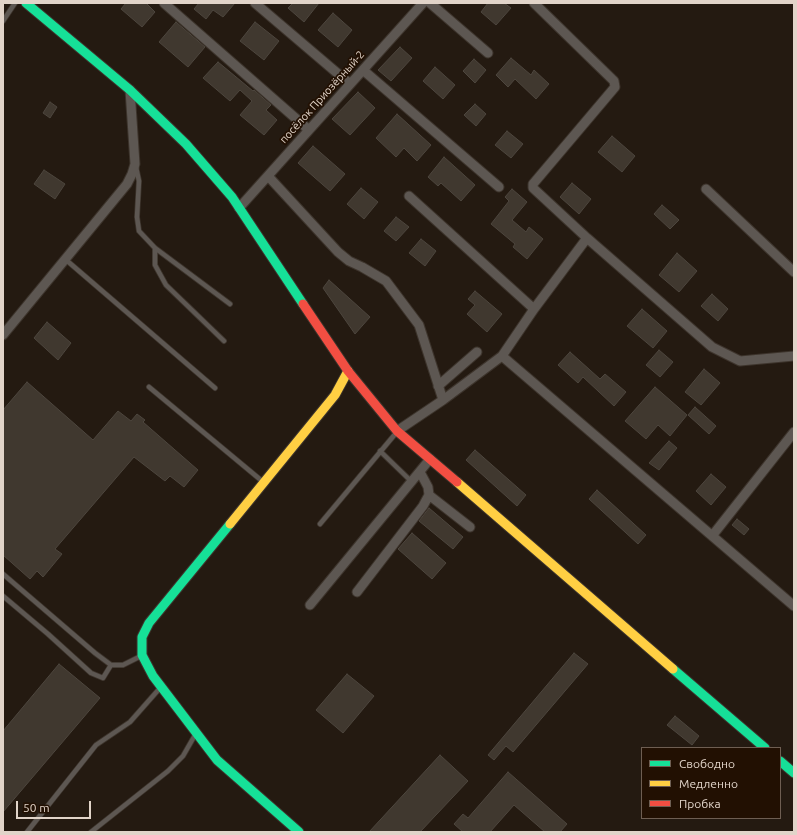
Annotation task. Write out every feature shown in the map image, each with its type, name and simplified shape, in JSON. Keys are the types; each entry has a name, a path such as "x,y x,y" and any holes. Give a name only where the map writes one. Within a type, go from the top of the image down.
{"street":[{"path":"26,3 130,90 186,144 232,197 348,371 397,431 764,747"},
{"path":"164,3 309,130"},
{"path":"255,3 350,84"},
{"name":"посёлок Приозёрный-2","path":"239,208 423,3"},
{"path":"430,3 488,53"},
{"path":"534,3 614,81 615,87 534,184 533,188 587,238 712,347 740,361 794,356"},
{"path":"363,70 499,187"},
{"path":"3,335 127,184 135,164 130,90"},
{"path":"268,176 338,252 349,261 386,281 419,325 443,400"},
{"path":"706,189 794,272"},
{"path":"409,196 534,309"},
{"path":"397,431 443,400 502,356 534,309 587,238"},
{"path":"438,386 477,352"},
{"path":"502,356 794,606"},
{"path":"299,832 216,760 153,676 142,655 142,637 149,623 335,395 348,371"},
{"path":"712,536 794,432"},
{"path":"310,605 430,459"},
{"path":"357,592 423,506 429,495 428,487 420,472"},
{"path":"429,495 470,527"},
{"path":"781,762 794,773"}],"lane":[{"path":"3,22 15,3"},
{"path":"135,164 139,181 139,231 155,248 230,304"},
{"path":"155,248 155,265 166,285 224,341"},
{"path":"65,259 215,388"},
{"path":"149,387 264,482"},
{"path":"320,524 397,431"},
{"path":"380,451 412,482"},
{"path":"3,574 111,665 123,665 142,655"},
{"path":"3,596 91,673 103,678 111,665"},
{"path":"27,832 96,745 130,722 161,687"},
{"path":"91,832 168,771 183,756 196,733"}],"building":[{"path":"126,3 146,3 155,12 142,27 121,9"},
{"path":"199,3 235,3 223,17 213,10 206,19 194,9"},
{"path":"293,3 319,3 304,22 288,8"},
{"path":"488,3 504,3 511,8 496,25 481,12"},
{"path":"333,13 352,30 338,47 318,30"},
{"path":"176,22 205,47 188,67 159,42"},
{"path":"255,22 279,41 264,60 240,41"},
{"path":"400,47 412,58 391,81 378,70"},
{"path":"511,58 531,75 534,70 549,84 536,99 515,79 508,87 496,75"},
{"path":"474,59 486,70 475,83 463,71"},
{"path":"218,62 271,105 266,110 277,120 264,135 240,115 252,101 240,90 230,101 203,78"},
{"path":"435,67 455,85 443,99 423,81"},
{"path":"358,92 375,108 350,135 332,119"},
{"path":"50,102 57,107 50,118 43,113"},
{"path":"475,104 486,114 476,126 464,115"},
{"path":"397,114 431,145 417,161 404,148 396,157 376,138"},
{"path":"507,131 523,144 511,158 495,145"},
{"path":"612,136 635,156 622,172 598,152"},
{"path":"313,146 345,174 330,191 298,163"},
{"path":"444,157 475,185 461,201 441,183 438,186 428,177"},
{"path":"44,170 65,184 55,199 34,184"},
{"path":"572,183 591,199 579,214 560,197"},
{"path":"361,188 378,202 364,219 347,204"},
{"path":"512,189 527,202 512,220 526,232 529,227 543,239 527,259 513,247 515,244 491,224 509,201 505,197"},
{"path":"662,205 679,220 670,229 654,214"},
{"path":"396,217 409,227 396,241 384,231"},
{"path":"421,239 436,251 425,266 409,253"},
{"path":"677,253 697,271 679,292 659,275"},
{"path":"329,280 370,317 355,334 323,288"},
{"path":"475,291 502,314 487,332 467,314 475,305 468,299"},
{"path":"712,294 728,309 718,321 701,306"},
{"path":"642,309 667,331 653,348 627,326"},
{"path":"47,322 71,343 58,360 34,338"},
{"path":"659,350 673,362 660,377 646,365"},
{"path":"570,352 600,379 605,374 626,392 614,406 583,377 578,383 558,365"},
{"path":"704,369 720,383 701,405 685,392"},
{"path":"27,382 93,440 118,411 131,421 137,414 145,420 143,422 198,470 184,487 170,476 165,481 134,457 55,549 62,554 43,577 37,571 30,579 3,555 3,410"},
{"path":"655,387 687,415 670,436 658,425 646,439 625,421"},
{"path":"695,407 716,426 709,434 688,415"},
{"path":"669,441 677,448 659,470 649,463"},
{"path":"475,450 526,495 517,506 466,460"},
{"path":"711,474 726,487 711,505 696,491"},
{"path":"597,490 646,535 638,544 589,499"},
{"path":"429,508 463,537 453,549 419,521"},
{"path":"737,519 749,529 744,535 732,525"},
{"path":"412,533 446,563 432,579 398,549"},
{"path":"574,653 588,664 513,752 506,746 494,760 488,755"},
{"path":"59,664 100,698 3,812 3,731"},
{"path":"347,674 374,696 343,733 316,710"},
{"path":"675,716 699,736 692,745 667,725"},
{"path":"440,755 468,781 420,832 369,832"},
{"path":"508,772 567,824 560,832 545,832 514,805 490,832 463,832 454,824 463,814 468,818"}],"traffic: fast":[{"path":"26,3 130,90 186,144 232,197 303,304"},
{"path":"230,524 149,623 142,637 142,655 153,676 217,760 299,832"},
{"path":"673,669 764,747"},
{"path":"781,762 794,773"}],"traffic: slow":[{"path":"230,524 335,395 348,371"},
{"path":"457,482 673,669"}],"traffic: jam":[{"path":"303,304 348,371 397,431 457,482"}]}
